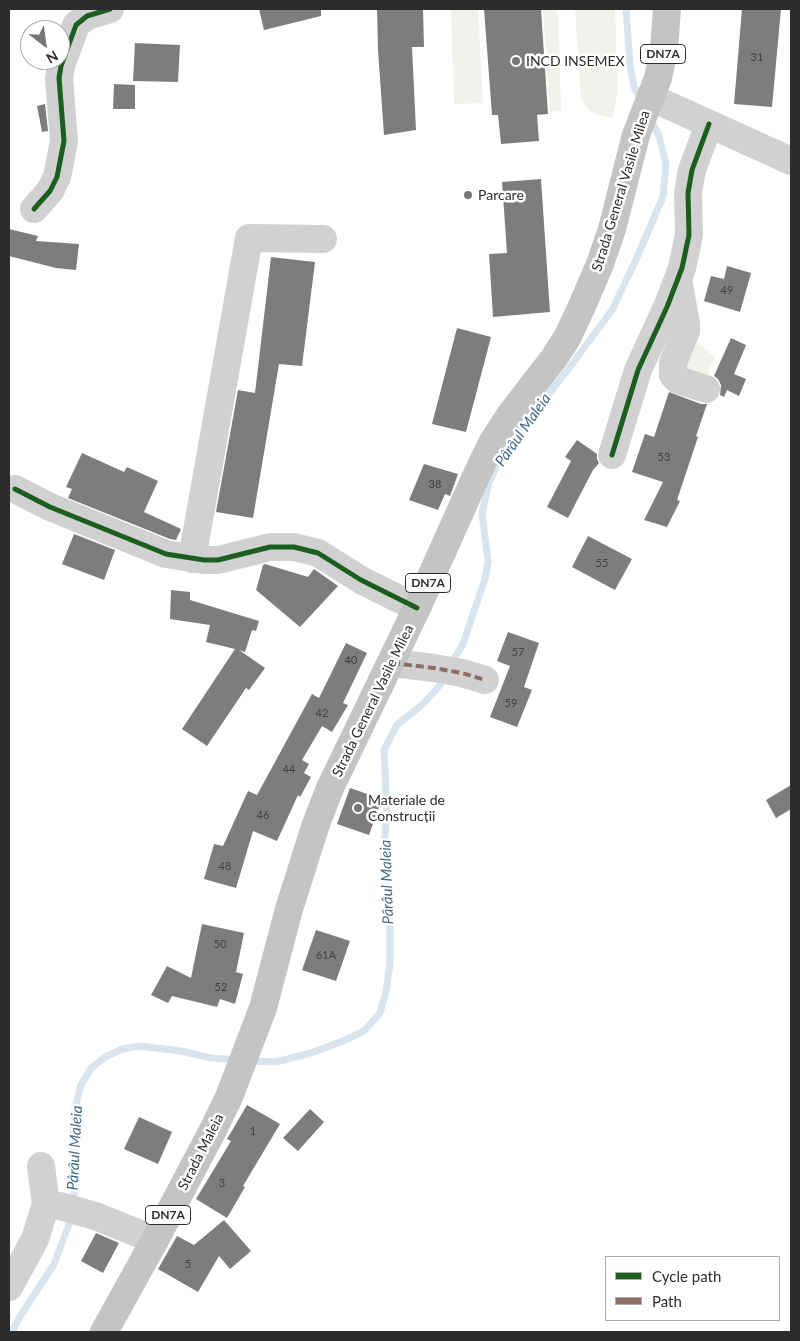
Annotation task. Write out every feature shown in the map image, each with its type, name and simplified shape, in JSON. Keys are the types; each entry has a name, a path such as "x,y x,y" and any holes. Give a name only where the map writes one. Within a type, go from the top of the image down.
{"main road":[{"name":"Strada General Vasile Milea","path":"248,1047 263,1008 289,909 316,824 330,788 392,663 492,443 510,415 567,338 600,264 612,229 636,134 658,78 664,50 667,9"},
{"name":"Strada Maleia","path":"104,1332 213,1130 229,1097 248,1047"}],"street":[{"path":"34,209 50,192 57,177 64,141 59,78 61,66 76,25 87,16 110,9"},
{"path":"650,98 791,161"},
{"path":"612,455 638,370 667,307 682,268 689,235 688,193 692,170 709,124"},
{"path":"192,559 249,238 323,239"},
{"path":"678,279 686,331 673,363 673,375 678,380 706,389"},
{"path":"15,488 50,507 166,554 192,559 218,560 270,547 294,547 318,553 361,580 417,608"},
{"path":"392,663 434,668 474,676"},
{"path":"9,1287 53,1205 41,1166"},
{"path":"53,1205 95,1216 155,1240"}],"shaded area":[{"path":"451,9 478,9 483,103 454,104"},
{"path":"543,9 558,10 561,110 550,112"},
{"path":"575,9 615,9 618,91 612,118 597,115 586,108 581,97"},
{"path":"690,337 715,357 704,382 678,363"}],"building":[{"path":"259,9 321,9 321,16 264,30"},
{"path":"377,9 423,9 424,47 412,47 416,130 384,135"},
{"name":"INCD INSEMEX","path":"484,9 541,9 548,114 537,115 539,141 501,144 498,115 492,115"},
{"path":"742,9 781,9 772,107 734,104"},
{"path":"135,43 180,45 178,82 133,81"},
{"path":"114,84 135,85 135,109 113,109"},
{"path":"45,104 48,131 42,132 37,106"},
{"path":"541,179 550,312 493,317 489,254 507,253 502,182"},
{"path":"9,229 38,236 36,241 79,244 76,270 56,268 9,256"},
{"path":"271,257 315,262 302,366 279,364 253,518 216,512 238,390 255,393"},
{"path":"727,266 751,273 740,312 704,301 711,276 724,279"},
{"path":"457,328 491,337 466,432 432,424"},
{"path":"731,338 746,345 734,374 746,379 739,396 727,390 724,397 720,395 721,385 714,376"},
{"path":"669,392 701,404 707,404 677,500 680,501 667,527 644,520 663,482 632,472 645,434 654,437"},
{"path":"577,440 597,454 599,463 593,470 568,518 547,507 571,461 565,457"},
{"path":"82,453 124,472 127,467 158,481 144,512 181,529 176,540 68,498 72,489 66,487"},
{"path":"424,464 458,474 450,496 445,494 438,510 409,500"},
{"path":"74,534 115,550 104,580 62,564"},
{"path":"588,536 632,559 615,590 572,567"},
{"path":"263,565 308,577 314,569 338,586 300,627 256,590"},
{"path":"171,590 190,592 190,600 259,621 256,631 252,630 245,652 239,650 265,668 249,690 246,688 207,746 182,729 235,649 206,642 210,625 170,619"},
{"path":"508,632 539,643 524,687 532,690 517,727 490,717 510,666 497,661"},
{"path":"346,643 367,653 343,703 348,705 332,732 322,726 302,760 309,764 304,773 311,777 300,797 298,795 277,841 253,831 236,888 204,879 214,844 223,846 248,791 257,795 312,694 319,698"},
{"path":"791,785 791,809 776,818 766,800"},
{"path":"350,788 382,799 369,835 337,824"},
{"path":"202,924 244,933 236,972 243,974 235,1004 220,999 217,1007 172,996 168,1003 151,995 167,966 191,978"},
{"path":"316,930 350,941 336,981 302,970"},
{"path":"247,1105 280,1124 243,1186 245,1187 227,1218 196,1199 231,1141 227,1139"},
{"path":"310,1109 324,1122 298,1151 283,1138"},
{"path":"139,1117 172,1132 158,1164 124,1149"},
{"path":"224,1220 251,1251 230,1269 219,1256 198,1292 158,1269 177,1236 194,1245"},
{"path":"96,1233 119,1243 103,1273 81,1261"}],"waterway":[{"name":"Pârâul Maleia","path":"626,9 630,65 634,87 642,101"},
{"name":"Pârâul Maleia","path":"451,664 463,644 485,579 488,561 482,513 489,482 502,456 516,435 612,310 663,197 666,164 659,136 650,117"},
{"name":"Pârâul Maleia","path":"249,1061 276,1062 311,1053 364,1031 380,1013 386,992 390,963 390,930 384,846 387,815 384,750 397,725 423,704 440,685 445,676"},
{"name":"Pârâul Maleia","path":"73,1204 75,1186 72,1145 75,1108 81,1085 91,1068 105,1057 122,1049 139,1046 181,1051 211,1058 238,1060"},
{"name":"Pârâul Maleia","path":"12,1332 54,1264 71,1215"}],"marked path":[{"path":"392,663 462,673 485,680"}],"cycle path":[{"path":"34,209 50,191 57,177 64,141 59,78 61,66 76,25 87,16 110,9"},
{"path":"612,455 638,370 667,307 682,268 689,235 688,193 692,170 709,124"},
{"path":"15,489 50,507 166,554 204,560 218,560 270,547 294,547 318,553 361,580 417,608"}],"place":[{"name":"INCD INSEMEX","path":"516,61"},
{"name":"Parcare","path":"468,195"},
{"name":"Materiale de Construcții","path":"358,808"}]}
